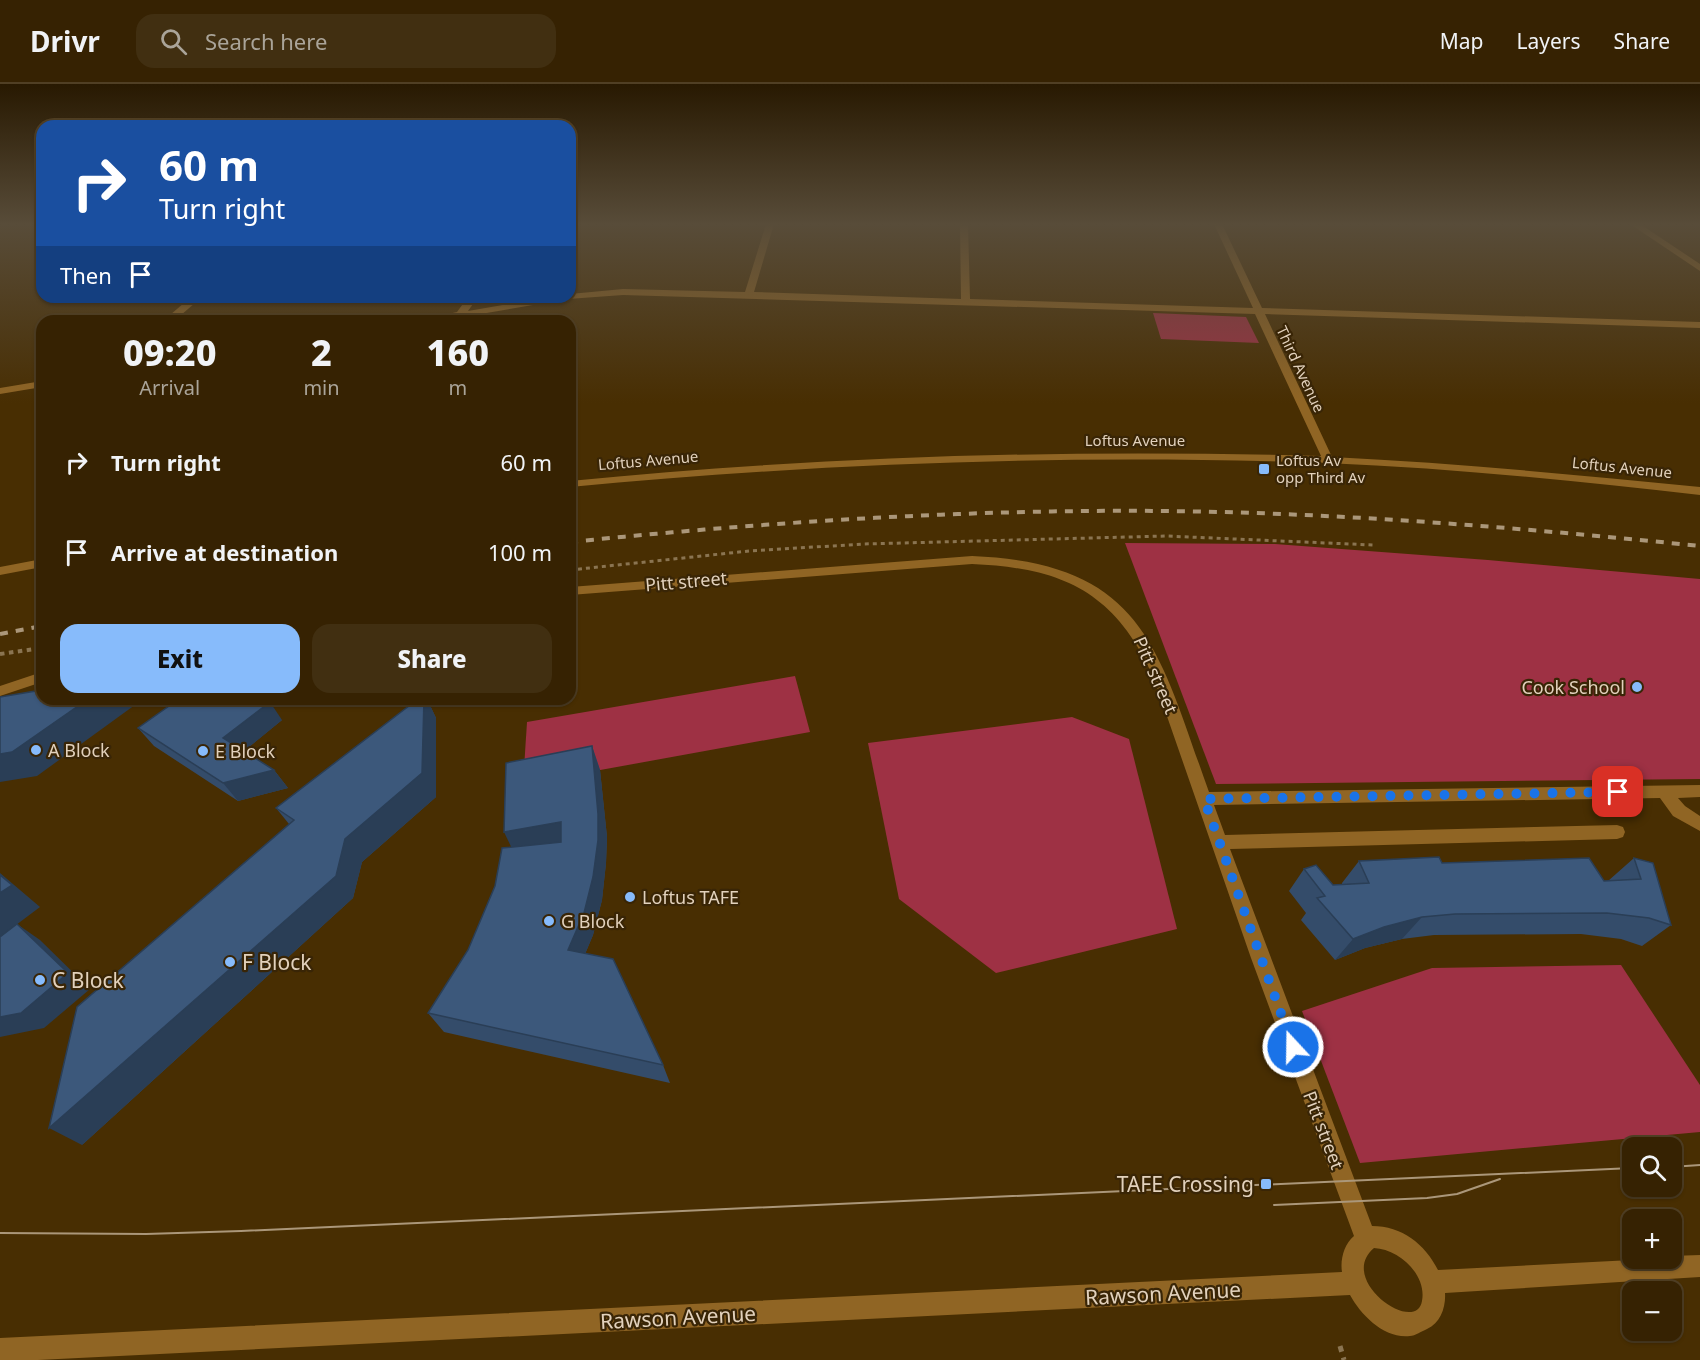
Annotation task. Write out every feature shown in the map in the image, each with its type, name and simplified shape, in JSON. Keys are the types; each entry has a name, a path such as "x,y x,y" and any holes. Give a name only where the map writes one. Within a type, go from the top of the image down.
{"street":[{"path":"749,294 752,284"},
{"path":"966,284 966,301"},
{"name":"Third Avenue","path":"1245,284 1328,460"},
{"path":"576,296 623,292 749,294 1700,325"},
{"path":"175,315 189,303"},
{"path":"459,315 468,303"},
{"path":"473,315 536,303"},
{"path":"0,391 36,385"},
{"name":"Loftus Avenue","path":"576,483 724,470 883,460 1128,456 1328,460 1581,479 1700,491"},
{"name":"Pitt street","path":"576,591 972,560 1026,564 1073,578 1117,606 1144,640 1160,676 1260,958 1366,1239"},
{"path":"0,571 36,564"},
{"path":"0,691 36,679"},
{"path":"1204,799 1700,791"},
{"path":"1665,792 1679,811 1700,824"},
{"path":"1219,842 1617,832"},
{"path":"1388,1238 1407,1247 1423,1264 1431,1282 1433,1298 1427,1316 1411,1324 1389,1320 1378,1313 1361,1294 1355,1282 1352,1263 1357,1246 1366,1239 1388,1238"},
{"path":"1431,1282 1700,1266"},
{"name":"Rawson Avenue","path":"0,1350 1355,1282"}],"path":[{"path":"0,654 36,649"},
{"path":"1340,1346 1344,1360"}],"shaded area":[{"path":"1153,313 1246,317 1259,343 1161,339"},
{"path":"1125,543 1275,544 1700,579 1700,779 1216,784"},
{"path":"795,676 810,732 523,784 527,722"},
{"path":"1072,717 1129,739 1177,929 996,973 899,899 868,743"},
{"path":"1621,965 1700,1085 1700,1132 1622,1137 1622,1139 1360,1163 1302,1011 1432,968"}],"building":[{"path":"36,691 36,705 79,705 12,752 0,754 0,697"},
{"path":"171,705 266,705 223,738 274,770 223,783 138,728"},
{"path":"410,705 424,705 422,773 345,839 336,876 49,1128 77,1007 294,820 276,808"},
{"name":"G Block","path":"592,746 598,840 593,877 584,913 568,950 613,959 663,1065 428,1013 468,950 495,886 502,848 561,842 561,822 504,832 506,763"},
{"path":"1439,857 1442,863 1589,858 1604,881 1641,879 1634,858 1653,863 1671,925 1649,918 1607,913 1455,914 1422,917 1384,927 1353,939 1317,898 1325,896 1304,869 1316,865 1333,885 1369,883 1359,861"},
{"path":"0,875 12,885 0,893"},
{"path":"17,924 68,973 21,1013 0,1017 0,937"}],"tram line":[{"path":"1682,1166 1700,1165"},
{"path":"0,1233 146,1234 241,1231 1622,1168"},
{"path":"1274,1205 1427,1198 1457,1194 1500,1179"}],"railway":[{"path":"576,541 719,528 868,518 1017,512 1166,511 1233,512 1434,523 1700,546"},
{"path":"0,634 36,627"}],"place":[{"name":"Loftus Av opp Third Av","path":"1264,469"},
{"name":"Cook School","path":"1637,687"},
{"name":"A Block","path":"36,750"},
{"name":"E Block","path":"203,751"},
{"name":"Loftus TAFE","path":"630,897"},
{"name":"G Block","path":"549,921"},
{"name":"F Block","path":"230,962"},
{"name":"C Block","path":"40,980"},
{"name":"TAFE Crossing","path":"1266,1184"}],"route":[{"path":"1293,1047 1204,799 1618,792"}]}
